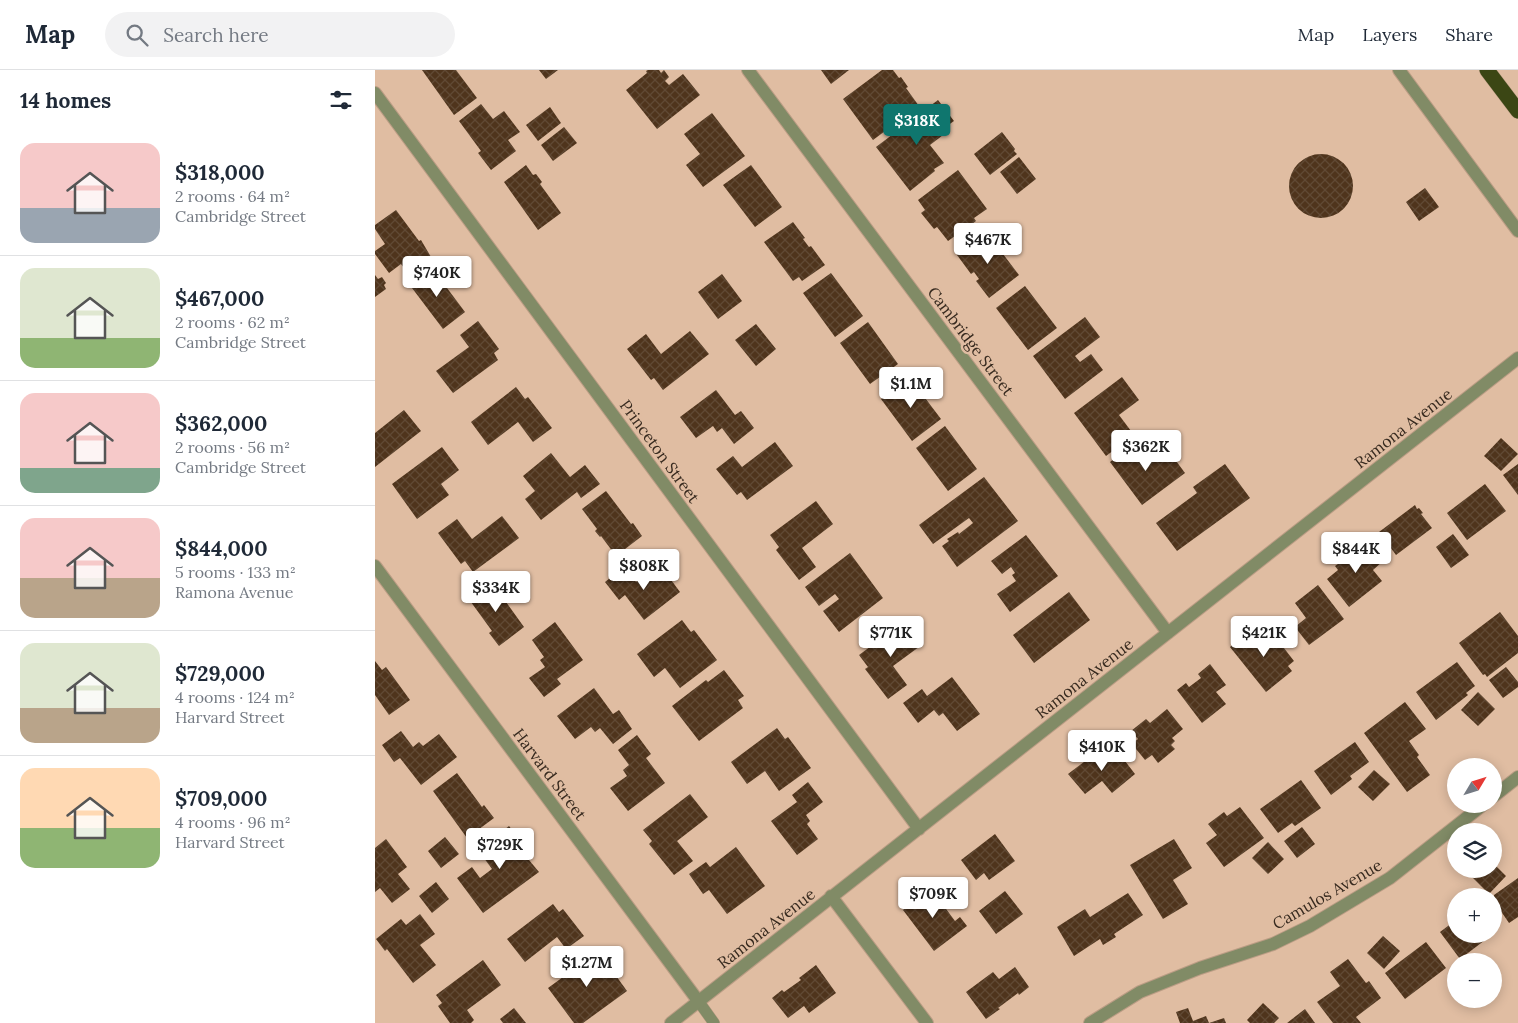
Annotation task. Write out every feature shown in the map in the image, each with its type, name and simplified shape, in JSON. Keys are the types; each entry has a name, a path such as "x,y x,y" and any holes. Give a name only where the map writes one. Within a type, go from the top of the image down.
{"highway":[{"path":"1487,70 1518,112"}],"street":[{"name":"Cambridge Street","path":"747,70 1168,633"},
{"path":"1399,70 1518,231"},
{"name":"Princeton Street","path":"375,93 919,829"},
{"name":"Ramona Avenue","path":"671,1023 1518,358"},
{"name":"Harvard Street","path":"375,566 699,1002"},
{"path":"1503,789 1518,777"},
{"name":"Camulos Avenue","path":"1090,1023 1140,992 1200,968 1273,944 1310,926 1390,878 1473,813"},
{"path":"831,896 927,1023"}],"lane":[{"path":"699,1002 714,1023"}],"building":[{"path":"422,70 456,70 477,98 454,115"},
{"path":"539,70 558,70 546,79"},
{"path":"659,70 661,73 664,70 669,77 665,81 669,85 683,74 700,95 657,129 626,90 647,73 646,71"},
{"path":"821,70 849,70 831,84"},
{"path":"882,70 893,70 899,78 901,77 908,87 906,88 919,106 873,140 843,99"},
{"path":"938,100 954,121 947,126 947,132 930,145 944,163 934,169 935,171 910,191 876,147"},
{"path":"481,104 493,119 504,111 520,132 508,140 516,151 491,170 478,153 481,151 459,121"},
{"path":"550,107 561,123 538,141 526,125"},
{"path":"712,113 745,156 703,187 686,165 700,154 684,134"},
{"path":"564,127 577,143 553,161 541,145"},
{"path":"1002,132 1017,154 990,175 974,154"},
{"path":"1321,154 1333,156 1344,163 1351,174 1353,186 1351,198 1344,209 1333,216 1321,218 1309,216 1298,209 1291,198 1289,186 1291,174 1298,163 1309,156"},
{"path":"1019,157 1036,179 1017,194 1000,172"},
{"path":"526,165 533,175 536,174 542,182 540,184 561,213 538,230 504,182"},
{"path":"751,165 782,207 755,227 723,185"},
{"path":"958,170 987,209 974,218 976,221 948,241 937,227 934,229 921,213 925,210 918,200"},
{"path":"1425,188 1439,207 1419,221 1406,202"},
{"path":"396,210 419,241 421,240 431,257 408,273 401,264 389,273 375,254 375,251 385,244 375,229 375,225"},
{"path":"793,222 805,238 803,239 809,247 811,246 825,265 802,281 799,277 793,281 764,242"},
{"path":"987,233 1019,275 989,298 976,281 979,279 974,272 971,274 957,255"},
{"path":"434,266 443,279 441,280 465,312 443,329 409,284"},
{"path":"831,273 863,316 835,337 803,293"},
{"path":"722,274 742,301 718,319 698,292"},
{"path":"375,275 378,279 382,277 386,283 384,285 386,289 375,297"},
{"path":"1025,286 1057,328 1028,350 996,308"},
{"path":"1085,317 1100,337 1075,356 1080,362 1091,354 1103,370 1065,399 1033,356"},
{"path":"478,321 499,349 494,353 498,360 453,393 436,371 469,347 460,335"},
{"path":"868,322 898,364 870,384 840,343"},
{"path":"756,324 776,349 756,366 735,340"},
{"path":"690,331 709,354 663,390 654,378 651,380 627,349 646,334 661,354"},
{"path":"1122,377 1139,400 1119,415 1134,435 1106,456 1074,413"},
{"path":"910,378 941,419 912,441 881,399"},
{"path":"516,387 525,399 528,397 552,428 533,442 518,422 488,445 471,422"},
{"path":"716,390 735,415 741,411 754,428 734,444 722,428 717,432 713,426 696,438 680,417"},
{"path":"404,410 421,431 375,467 375,433"},
{"path":"945,426 977,469 948,491 916,448"},
{"path":"1501,438 1518,454 1501,471 1484,456"},
{"path":"1138,441 1154,460 1168,450 1185,473 1142,505 1110,462"},
{"path":"775,442 793,466 747,500 741,492 737,495 716,469 733,456 742,467"},
{"path":"442,447 459,470 441,484 449,495 417,519 392,484"},
{"path":"551,453 570,477 585,465 600,484 581,498 577,492 541,520 525,499 535,491 523,476"},
{"path":"1225,464 1250,498 1177,551 1156,523 1197,493 1193,487"},
{"path":"1518,464 1518,495 1503,475"},
{"path":"984,477 1018,521 957,567 942,546 949,541 947,539 958,532 959,534 973,523 969,518 933,544 919,525"},
{"path":"1485,484 1506,511 1467,540 1447,513"},
{"path":"606,491 642,536 616,556 595,531 597,529 582,509"},
{"path":"816,501 833,524 802,548 816,567 799,580 776,550 779,547 770,535"},
{"path":"1415,505 1423,513 1421,514 1432,528 1396,555 1379,532"},
{"path":"502,516 519,538 473,572 465,561 461,564 438,533 457,519 472,539"},
{"path":"1453,534 1469,555 1451,568 1436,547"},
{"path":"1026,535 1058,576 1010,612 997,594 1016,581 1012,575 1015,573 1011,567 1002,574 991,561"},
{"path":"1366,542 1382,562 1373,570 1382,581 1349,607 1327,579 1338,570 1335,566 1344,560 1342,557 1353,547 1356,551"},
{"path":"850,553 883,598 839,632 823,611 839,599 835,594 819,606 805,587"},
{"path":"624,567 636,582 642,578 646,582 663,569 680,592 644,620 625,595 619,600 605,582"},
{"path":"491,581 524,627 499,646 489,633 492,631 468,598"},
{"path":"1318,585 1344,619 1309,645 1295,627 1306,618 1295,603"},
{"path":"1069,592 1090,620 1034,663 1013,635"},
{"path":"1500,612 1518,636 1518,653 1487,677 1485,674 1483,675 1459,643"},
{"path":"682,620 691,632 694,630 717,660 680,688 665,668 654,677 637,654"},
{"path":"906,620 923,644 893,666 907,685 888,699 865,669 868,667 859,655"},
{"path":"555,622 583,660 557,679 561,684 544,697 529,678 545,667 540,660 544,657 532,640"},
{"path":"1267,626 1294,661 1288,666 1292,671 1266,692 1230,647 1244,635 1249,641"},
{"path":"375,661 382,670 386,667 410,700 389,715 375,695"},
{"path":"1457,662 1475,686 1466,693 1468,695 1436,720 1416,692"},
{"path":"1210,664 1226,685 1216,692 1226,704 1202,723 1177,690 1186,683 1189,687 1201,678 1198,674"},
{"path":"1506,667 1518,682 1518,687 1503,698 1489,680"},
{"path":"724,670 744,696 738,700 743,708 699,741 672,706 706,680 708,682"},
{"path":"952,677 980,714 957,731 943,713 939,716 934,710 918,723 903,703 922,689 927,696"},
{"path":"594,688 613,714 619,710 632,729 613,744 600,728 595,732 591,727 575,739 557,716"},
{"path":"1478,692 1495,709 1478,726 1461,710"},
{"path":"1405,702 1426,729 1409,741 1419,755 1417,757 1430,775 1407,792 1364,733"},
{"path":"1167,709 1183,729 1172,738 1175,741 1171,745 1175,749 1158,763 1152,755 1145,760 1132,744 1138,739 1131,731 1146,719 1150,723"},
{"path":"777,728 785,739 788,737 811,768 779,791 765,771 747,784 731,762"},
{"path":"401,731 413,747 419,742 423,746 439,734 457,757 421,785 400,758 394,762 382,745"},
{"path":"637,735 651,754 646,758 665,783 628,811 610,788 627,776 623,770 629,765 618,750"},
{"path":"1355,742 1369,762 1350,776 1352,779 1331,795 1314,771"},
{"path":"1115,748 1135,774 1112,793 1102,781 1085,794 1068,774 1101,749 1106,755"},
{"path":"1374,770 1390,784 1373,801 1358,787"},
{"path":"457,773 482,807 484,805 494,818 467,838 433,791"},
{"path":"1301,780 1321,808 1295,826 1292,823 1278,833 1260,809"},
{"path":"808,782 823,802 806,815 810,821 807,824 818,839 797,855 771,821 797,802 792,795"},
{"path":"690,794 708,817 677,841 693,861 674,875 649,844 652,841 643,830"},
{"path":"1240,807 1264,838 1224,867 1206,843 1217,835 1208,824 1224,812 1227,816"},
{"path":"509,826 533,857 529,860 539,872 483,913 457,878 472,867 480,878 492,869 478,850"},
{"path":"1302,827 1315,844 1297,858 1284,841"},
{"path":"995,834 1015,861 989,880 984,873 976,880 961,860"},
{"path":"445,837 459,854 441,868 428,851"},
{"path":"386,839 407,867 398,874 410,889 392,903 380,888 375,892 375,848"},
{"path":"1174,839 1192,868 1173,880 1188,904 1163,919 1130,865"},
{"path":"1268,842 1284,859 1268,874 1252,858"},
{"path":"736,847 765,886 727,914 709,890 703,894 689,874 706,862 710,867"},
{"path":"1502,872 1506,876 1495,888 1483,888 1473,878 1502,878"},
{"path":"1518,878 1518,917 1509,923 1502,913 1502,889"},
{"path":"436,882 449,899 432,913 419,896"},
{"path":"929,886 955,921 960,917 967,926 934,951 903,910 907,907 905,904"},
{"path":"1005,891 1023,914 996,934 979,911"},
{"path":"1128,893 1143,915 1114,934 1116,937 1103,945 1100,939 1074,956 1057,927 1085,909 1090,917"},
{"path":"553,904 559,912 563,909 584,936 566,949 557,937 525,962 507,939"},
{"path":"420,914 435,934 420,945 436,965 413,983 387,949 385,951 376,939 401,919 406,925"},
{"path":"1447,927 1447,941 1440,932"},
{"path":"1383,936 1400,951 1384,969 1367,953"},
{"path":"1426,942 1446,968 1405,999 1385,973"},
{"path":"1448,943 1481,943 1468,953 1456,953"},
{"path":"588,949 600,966 606,962 627,991 583,1023 574,1023 548,988 574,969 570,963"},
{"path":"1348,959 1366,983 1369,981 1381,998 1356,1017 1361,1023 1333,1023 1317,1002 1340,986 1330,972"},
{"path":"483,960 501,985 467,1010 474,1020 471,1023 450,1023 438,1006 442,1003 436,995"},
{"path":"816,965 836,993 809,1013 804,1006 788,1018 772,998 782,990 784,992 801,980 799,978"},
{"path":"1015,967 1029,987 1019,995 1018,993 986,1019 966,992 993,972 999,979"},
{"path":"1263,1003 1279,1018 1274,1023 1250,1023 1247,1020"},
{"path":"514,1008 526,1023 503,1023 500,1019"},
{"path":"1188,1008 1193,1021 1206,1016 1209,1023 1180,1023 1176,1012"},
{"path":"1305,1009 1315,1023 1287,1023"},
{"path":"1224,1018 1226,1023 1209,1023"}]}
